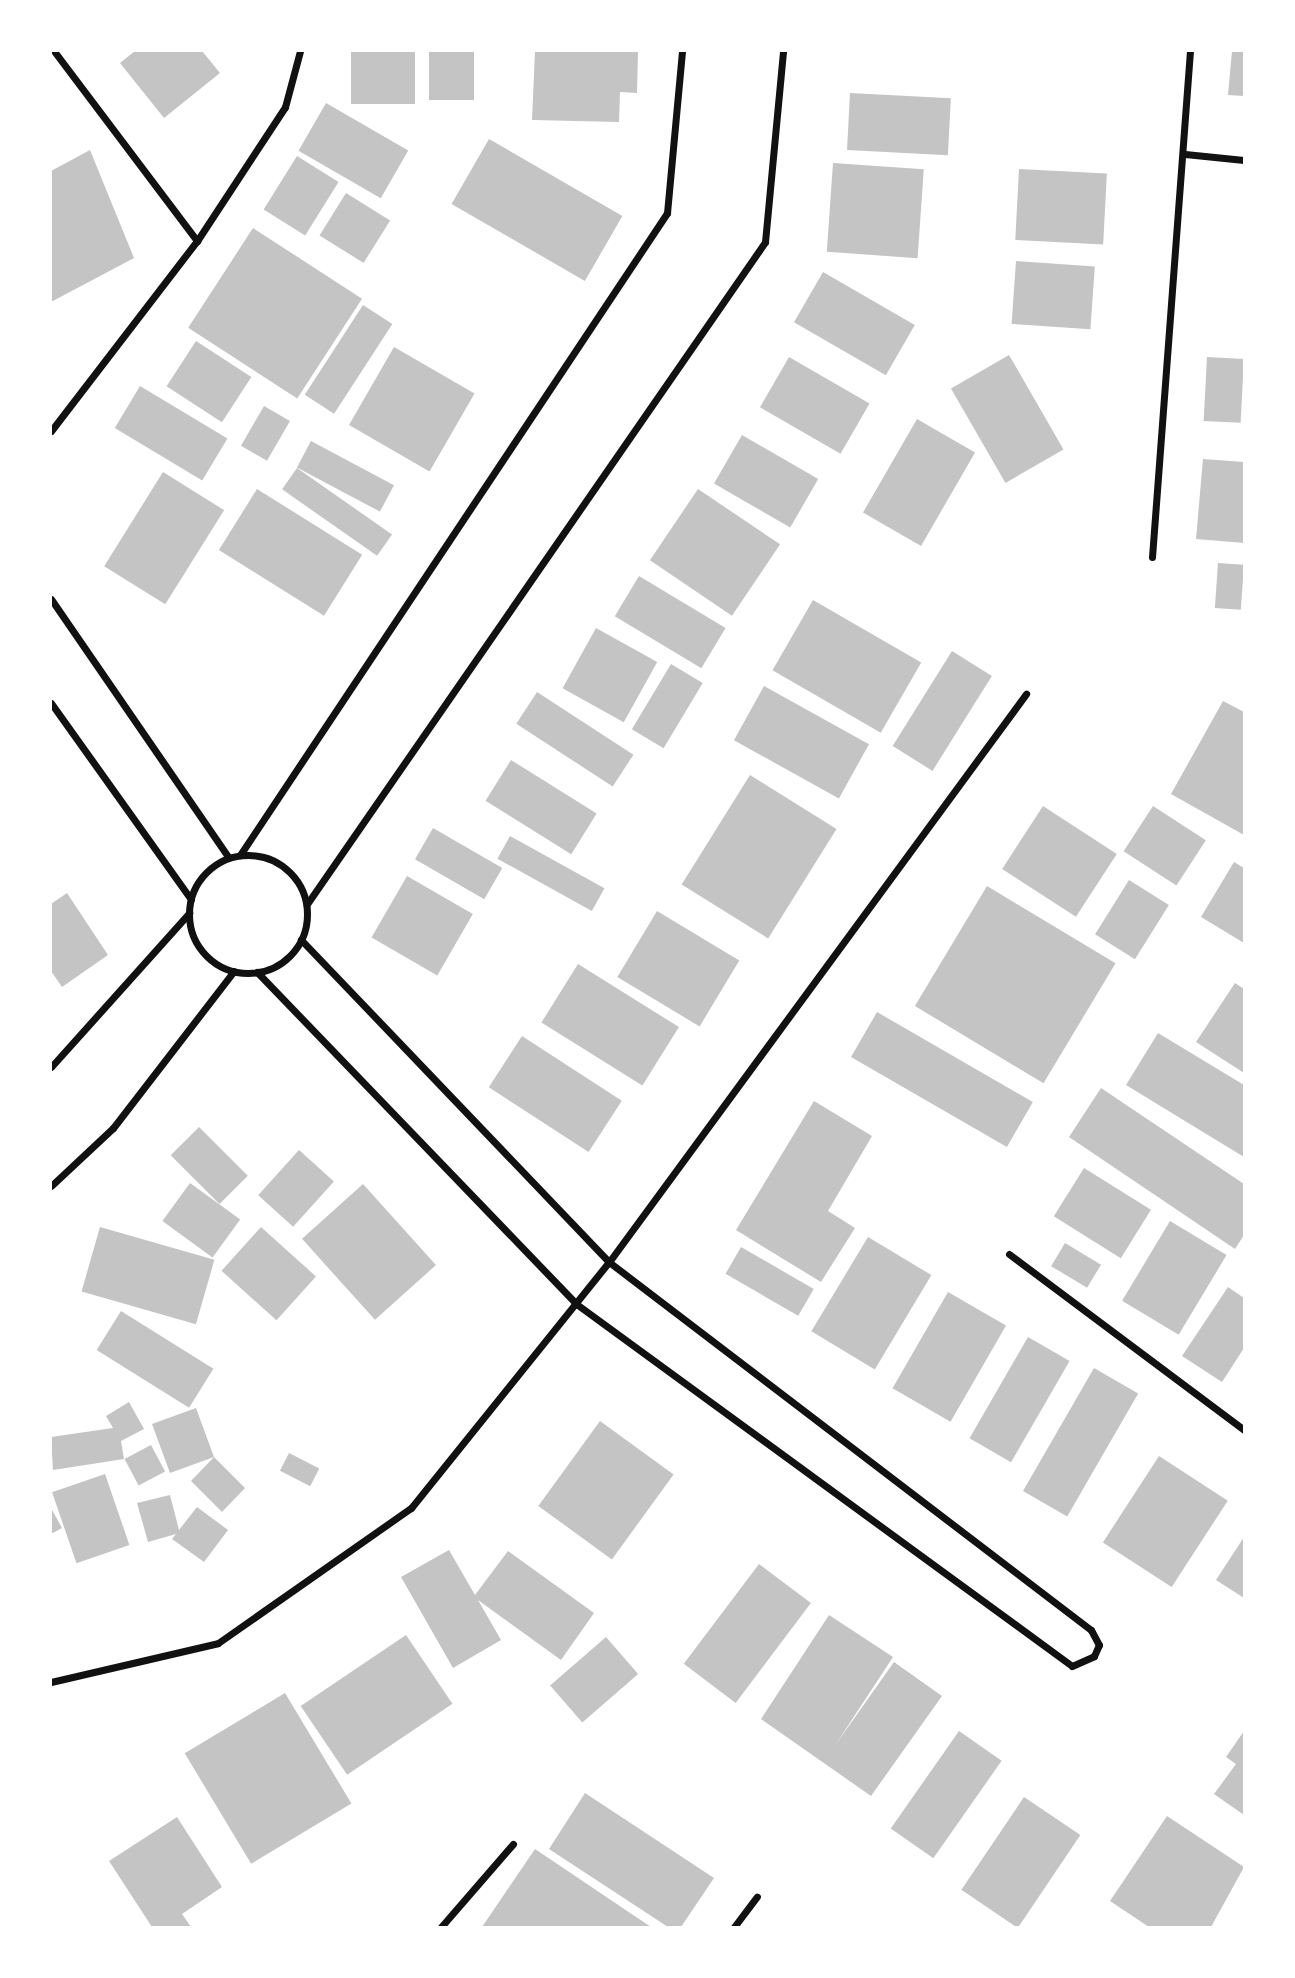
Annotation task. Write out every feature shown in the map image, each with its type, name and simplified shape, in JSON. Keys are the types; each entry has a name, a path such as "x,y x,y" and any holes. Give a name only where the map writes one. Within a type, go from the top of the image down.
{"street":[{"path":"54,51 197,241"},
{"path":"51,431 197,241 285,107 300,51"},
{"path":"240,855 667,213 682,51"},
{"path":"307,904 284,865 240,855 228,858 204,874 191,899 189,914 201,950 234,971 257,972 275,967 301,940 307,904 765,242 783,51"},
{"path":"1152,557 1185,154 1189,51"},
{"path":"1185,154 1244,160"},
{"path":"51,599 228,858"},
{"path":"51,1682 218,1643 411,1508 609,1262 1026,694"},
{"path":"51,703 191,899"},
{"path":"51,1067 189,914"},
{"path":"257,972 575,1303 1072,1666 1094,1656 1099,1645 1091,1630 609,1262 301,940"},
{"path":"51,1186 113,1128 234,971"},
{"path":"1009,1254 1244,1430"},
{"path":"441,1927 513,1844"},
{"path":"734,1927 757,1897"}],"building":[{"path":"135,51 202,51 220,73 164,118 120,63"},
{"path":"351,51 415,51 415,104 351,104"},
{"path":"429,51 474,51 474,100 429,100"},
{"path":"535,51 638,51 637,93 620,92 619,122 532,120"},
{"path":"1232,51 1244,51 1244,96 1228,95"},
{"path":"850,93 951,98 948,155 847,150"},
{"path":"326,103 408,150 381,198 298,151"},
{"path":"489,139 622,216 585,281 452,204"},
{"path":"90,150 134,258 51,302 51,171"},
{"path":"297,156 339,182 305,235 264,209"},
{"path":"833,163 924,169 918,258 827,252"},
{"path":"1019,169 1107,174 1103,245 1015,240"},
{"path":"346,193 390,221 364,263 320,235"},
{"path":"253,228 362,299 297,399 188,328"},
{"path":"1016,261 1095,267 1090,329 1012,324"},
{"path":"823,272 915,325 886,375 794,322"},
{"path":"363,305 392,324 334,414 305,395"},
{"path":"196,341 251,377 222,422 167,386"},
{"path":"394,347 475,394 430,471 349,425"},
{"path":"1009,355 1064,449 1005,483 951,389"},
{"path":"789,357 870,404 841,454 760,407"},
{"path":"1207,357 1244,359 1241,423 1204,421"},
{"path":"140,386 227,439 202,481 115,428"},
{"path":"264,406 290,421 267,461 241,446"},
{"path":"917,419 975,452 921,546 863,513"},
{"path":"742,435 818,479 790,527 714,483"},
{"path":"311,441 394,485 380,512 297,467"},
{"path":"1203,459 1244,462 1244,543 1196,539"},
{"path":"297,468 392,535 377,556 282,489"},
{"path":"163,472 224,510 165,604 104,566"},
{"path":"257,489 362,555 324,616 219,550"},
{"path":"698,489 780,544 732,616 650,560"},
{"path":"1218,563 1244,565 1241,610 1215,608"},
{"path":"639,576 726,628 701,668 615,616"},
{"path":"813,600 921,662 881,733 772,670"},
{"path":"596,628 657,662 624,722 563,688"},
{"path":"952,651 992,676 933,771 893,746"},
{"path":"671,664 703,683 664,748 632,729"},
{"path":"764,686 869,744 839,798 734,740"},
{"path":"537,692 633,755 613,787 516,724"},
{"path":"1223,701 1244,712 1244,835 1171,794"},
{"path":"511,760 597,814 571,854 486,801"},
{"path":"750,775 837,829 768,938 682,884"},
{"path":"1043,806 1117,854 1076,917 1002,869"},
{"path":"1153,806 1206,840 1176,886 1124,851"},
{"path":"433,828 502,868 484,899 415,859"},
{"path":"510,836 604,888 592,911 497,859"},
{"path":"1234,862 1244,868 1244,943 1201,917"},
{"path":"407,876 473,914 437,975 372,937"},
{"path":"1129,880 1169,905 1135,959 1095,934"},
{"path":"987,886 1116,963 1043,1083 915,1006"},
{"path":"67,893 108,955 62,987 51,971 51,904"},
{"path":"657,911 739,960 700,1026 617,977"},
{"path":"578,964 679,1027 642,1086 541,1023"},
{"path":"1235,983 1244,989 1244,1073 1196,1042"},
{"path":"877,1012 1033,1102 1007,1147 851,1057"},
{"path":"1158,1033 1244,1085 1244,1157 1126,1085"},
{"path":"522,1036 622,1101 589,1152 489,1087"},
{"path":"1101,1088 1244,1184 1244,1235 1235,1249 1069,1137"},
{"path":"814,1101 872,1136 828,1211 855,1228 821,1282 736,1230"},
{"path":"199,1127 248,1176 220,1204 171,1155"},
{"path":"299,1150 334,1181 293,1227 258,1195"},
{"path":"1084,1168 1151,1210 1121,1258 1054,1216"},
{"path":"190,1183 240,1219 213,1257 162,1221"},
{"path":"363,1184 436,1265 375,1320 302,1239"},
{"path":"1170,1221 1227,1255 1179,1335 1122,1301"},
{"path":"100,1227 214,1260 196,1324 82,1291"},
{"path":"261,1227 316,1277 277,1320 222,1271"},
{"path":"868,1237 931,1275 875,1369 811,1331"},
{"path":"1065,1243 1101,1265 1087,1288 1051,1266"},
{"path":"741,1247 814,1289 798,1316 726,1274"},
{"path":"1228,1287 1244,1298 1244,1348 1222,1382 1182,1356"},
{"path":"948,1292 1006,1326 951,1422 892,1388"},
{"path":"121,1311 213,1369 189,1408 97,1350"},
{"path":"1028,1337 1070,1361 1011,1462 970,1438"},
{"path":"1094,1368 1138,1394 1067,1516 1023,1491"},
{"path":"129,1402 144,1429 121,1441 124,1459 53,1470 51,1437 113,1428 106,1416"},
{"path":"196,1408 214,1457 170,1473 152,1424"},
{"path":"600,1421 674,1474 612,1559 538,1506"},
{"path":"151,1445 165,1471 139,1486 125,1459"},
{"path":"289,1453 319,1468 310,1486 280,1471"},
{"path":"1159,1456 1228,1501 1172,1587 1103,1542"},
{"path":"214,1457 245,1488 222,1512 191,1481"},
{"path":"105,1474 129,1545 76,1563 52,1492"},
{"path":"170,1495 179,1530 197,1507 228,1530 204,1562 172,1539 176,1534 148,1542 137,1503"},
{"path":"51,1508 62,1528 51,1534"},
{"path":"1244,1537 1244,1598 1216,1580"},
{"path":"449,1550 475,1595 508,1551 594,1613 561,1660 478,1600 501,1640 453,1668 401,1577"},
{"path":"759,1564 811,1603 736,1703 684,1664"},
{"path":"829,1615 893,1657 836,1744 894,1662 942,1696 871,1796 761,1719"},
{"path":"406,1635 452,1704 347,1775 301,1706"},
{"path":"606,1637 638,1674 582,1723 550,1686"},
{"path":"285,1693 351,1804 251,1864 185,1753"},
{"path":"959,1731 1002,1761 933,1858 891,1828"},
{"path":"1244,1731 1244,1815 1214,1794 1236,1764 1226,1757"},
{"path":"585,1793 714,1878 681,1927 668,1927 549,1849"},
{"path":"1024,1797 1080,1835 1018,1927 961,1890"},
{"path":"1167,1816 1244,1867 1211,1927 1149,1927 1110,1901"},
{"path":"177,1817 222,1887 182,1914 191,1927 152,1927 109,1861"},
{"path":"535,1849 651,1927 482,1927"}]}
